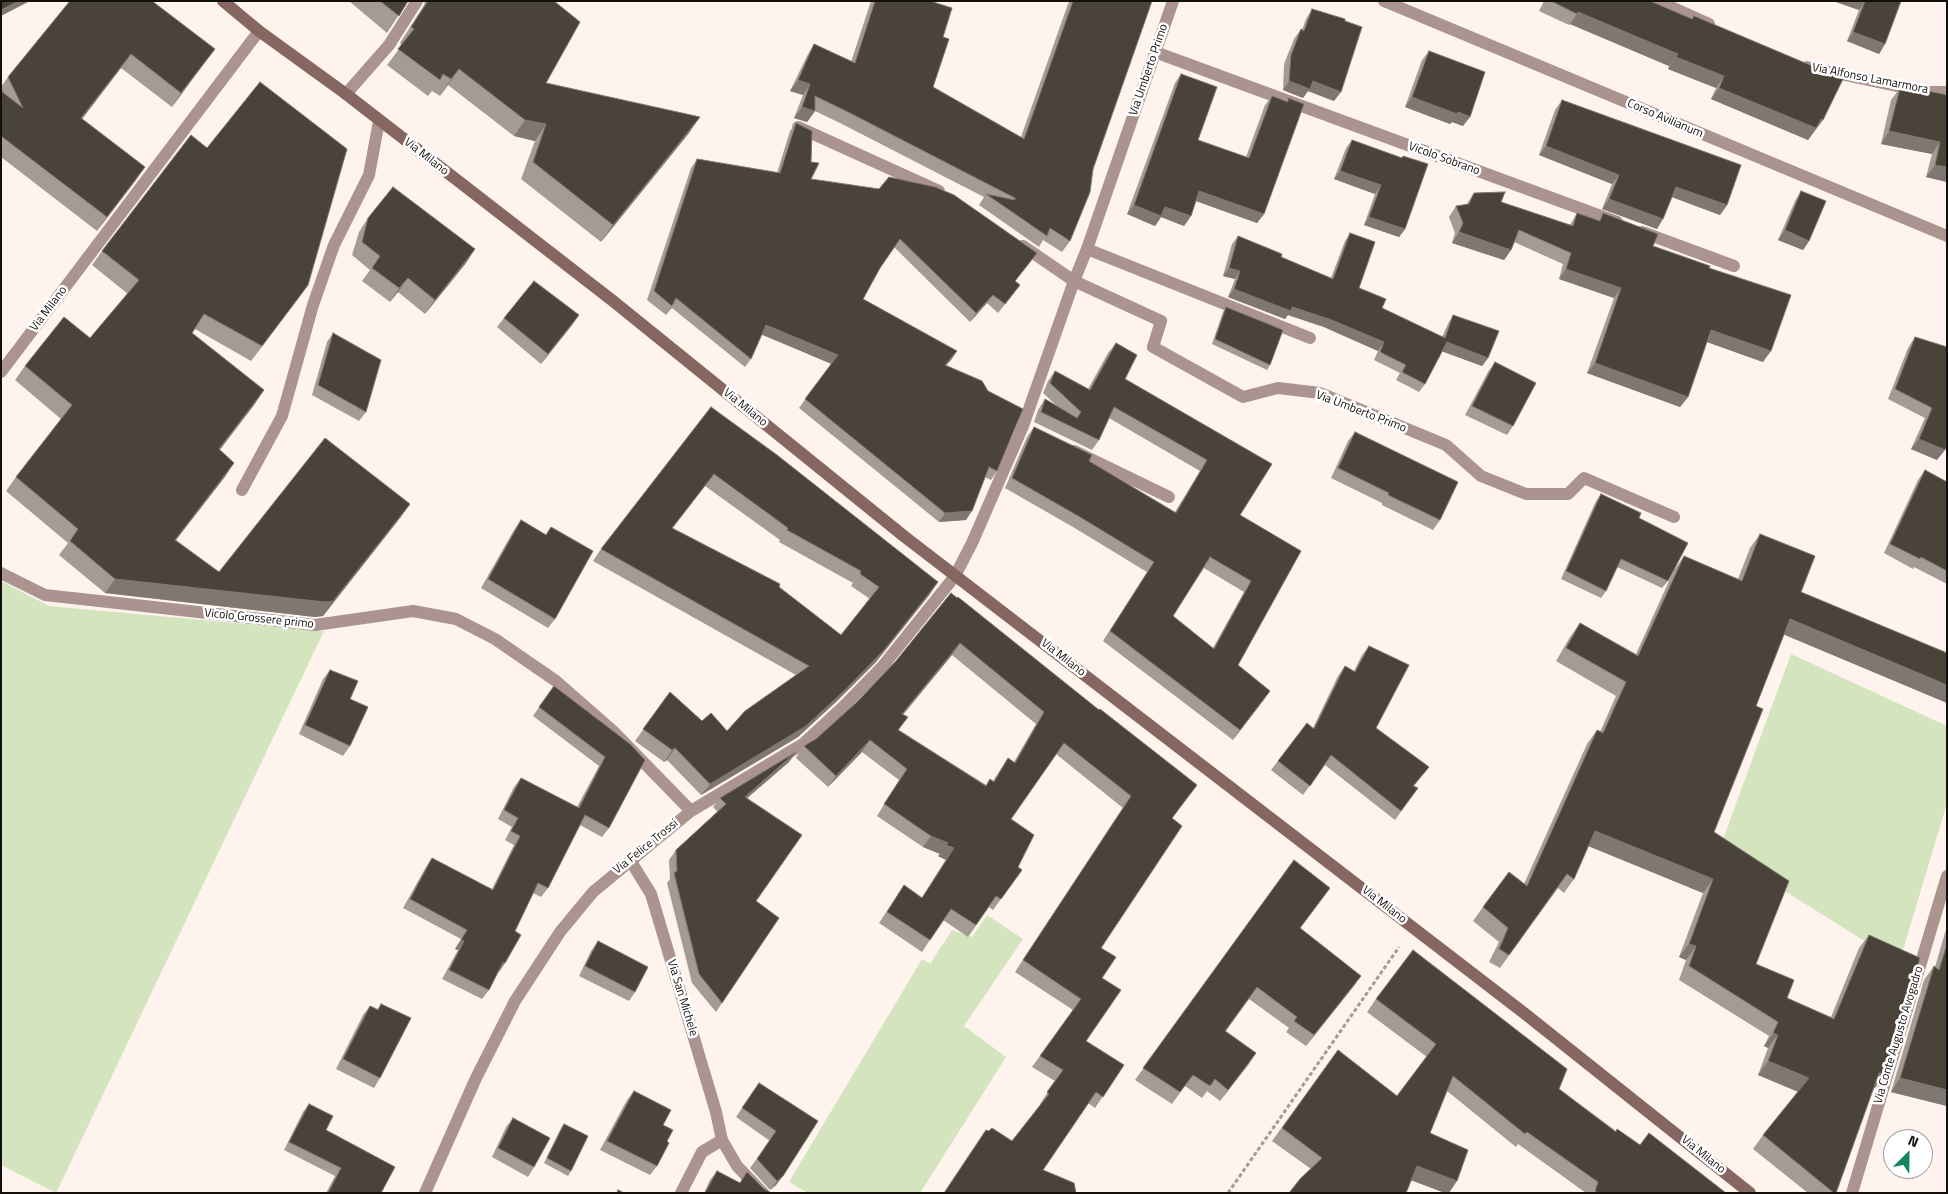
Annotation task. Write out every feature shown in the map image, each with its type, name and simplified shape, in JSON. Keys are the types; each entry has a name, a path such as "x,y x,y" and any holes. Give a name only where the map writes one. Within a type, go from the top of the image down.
{"main road":[{"name":"Via Milano","path":"223,1 259,31 346,94 613,301 955,576 1524,1013 1750,1193"}],"street":[{"path":"346,94 389,45 418,1"},
{"name":"Via Umberto Primo","path":"955,576 1027,428 1074,281 1088,249 1173,1"},
{"name":"Corso Avilianum","path":"1384,1 1947,236"},
{"path":"1658,1 1721,29"},
{"name":"Via Milano","path":"1,372 259,31"},
{"name":"Vicolo Sobrano","path":"1155,52 1734,266"},
{"name":"Via Alfonso Lamarmora","path":"1800,64 1808,68 1925,92 1947,92"},
{"path":"242,490 282,416 313,305 334,245 369,175 379,121"},
{"path":"796,126 952,198"},
{"path":"1009,236 1074,281"},
{"path":"1088,249 1310,338"},
{"name":"Via Umberto Primo","path":"1074,281 1161,321 1153,347 1243,397 1278,388 1320,393 1446,445 1481,476 1526,494 1568,494 1584,478 1674,517"},
{"path":"1066,447 1170,497"},
{"name":"Vicolo Grossere primo","path":"1,573 44,595 315,625 413,611 456,619 495,640 556,681 612,731 691,810"},
{"name":"Via Felice Trossi","path":"426,1193 476,1078 515,1001 560,932 587,899 630,860 691,810 803,744 882,667 955,576"},
{"name":"Via San Michele","path":"630,860 651,894 716,1112 722,1140 737,1166 763,1193"},
{"name":"Via Conte Augusto Avogadro","path":"1852,1193 1947,876"},
{"path":"681,1193 702,1152 722,1140"}],"path":[{"path":"1228,1193 1413,927"}],"green space":[{"path":"1,581 49,606 324,631 56,1193 1,1165"},
{"path":"1791,654 1947,726 1947,803 1903,950 1871,945 1719,850"},
{"path":"987,915 1023,939 964,1026 1006,1057 920,1193 808,1193 789,1182 922,959 930,964 952,930 972,937"}],"building":[{"path":"1,1 19,1 1,10"},
{"path":"70,1 152,1 215,49 181,93 131,54 81,118 145,167 107,217 1,136 1,91 23,108 8,77"},
{"path":"380,1 408,1 399,16"},
{"path":"428,1 554,1 580,22 546,83 700,117 613,225 533,162 546,124 525,120 459,69 451,79 443,74 440,80 398,49 414,29 411,27"},
{"path":"875,1 930,1 952,8 943,37 949,39 933,87 1024,139 1073,1 1152,1 1093,169 1090,192 1070,241 1050,228 1047,236 986,194 1015,200 1015,198 846,111 815,96 815,111 802,107 810,84 798,80 814,44 855,63"},
{"path":"1551,1 1650,1 1692,19 1694,16 1843,79 1823,120 1821,119 1816,128 1719,88 1724,76 1676,57 1678,54 1578,12 1577,14"},
{"path":"1865,1 1901,1 1885,44 1853,32"},
{"path":"1312,9 1345,19 1345,21 1362,27 1341,92 1313,81 1310,89 1289,81 1291,55 1301,29 1304,31"},
{"path":"1429,51 1485,72 1470,117 1412,97"},
{"path":"1181,74 1217,87 1198,140 1249,158 1272,96 1288,102 1288,98 1304,104 1264,214 1199,191 1191,216 1165,207 1161,216 1134,205"},
{"path":"260,82 347,149 308,285 262,346 204,314 192,333 264,390 219,449 234,463 175,540 219,572 325,438 410,504 333,601 325,602 115,579 70,541 78,529 16,477 72,405 25,366 64,317 90,338 139,280 102,251 191,135 207,148"},
{"path":"1900,88 1927,95 1928,91 1947,95 1947,167 1935,165 1940,142 1889,131"},
{"path":"1562,100 1741,165 1727,205 1676,187 1663,219 1609,199 1619,175 1546,146"},
{"path":"796,123 812,131 811,162 819,163 811,179 879,189 889,177 935,187 954,195 1037,253 1015,281 1020,285 1005,304 993,295 976,313 900,239 880,268 863,299 957,351 945,365 982,381 988,391 1023,409 997,471 989,467 972,511 945,513 805,399 838,355 766,325 751,359 676,298 672,306 654,291 697,159 780,173"},
{"path":"1352,140 1402,158 1403,156 1428,164 1405,229 1369,217 1381,185 1340,171"},
{"path":"393,187 475,249 435,300 408,278 399,288 372,268 380,256 362,242 368,218"},
{"path":"1801,191 1826,201 1809,241 1785,230"},
{"path":"1505,192 1501,202 1573,226 1577,213 1600,221 1603,213 1658,234 1653,246 1710,266 1709,268 1791,295 1771,351 1711,330 1688,397 1595,363 1621,288 1566,269 1571,253 1519,230 1511,250 1459,232 1463,223 1456,206 1469,204 1474,193"},
{"path":"1350,233 1375,242 1359,288 1386,299 1382,308 1445,338 1453,315 1499,331 1488,358 1447,342 1425,384 1402,372 1406,365 1380,352 1384,342 1329,319 1292,307 1291,311 1234,289 1240,271 1229,268 1238,236 1282,254 1281,257 1333,279"},
{"path":"534,281 579,315 548,354 504,318"},
{"path":"1226,307 1283,330 1270,365 1215,339"},
{"path":"333,333 381,360 366,412 318,385"},
{"path":"1915,337 1947,347 1947,445 1945,450 1919,439 1932,408 1895,389"},
{"path":"1116,343 1137,355 1125,379 1272,464 1240,515 1301,551 1238,665 1270,691 1240,730 1110,631 1154,562 1012,478 1034,427 1092,455 1089,461 1176,513 1207,460 1114,407 1099,440 1041,412 1045,399 1077,418 1081,412 1050,383 1055,371 1090,390","holes":["1210,557 1251,581 1214,649 1173,616"]},
{"path":"1495,362 1536,383 1513,426 1472,406"},
{"path":"711,407 777,455 938,582 884,650 806,726 710,784 675,748 672,750 643,729 670,692 702,721 711,713 727,731 745,711 809,666 601,549","holes":["714,474 788,528 787,530 861,571 860,574 879,587 841,635 779,587 780,584 672,528"]},
{"path":"1355,432 1458,482 1440,520 1338,468"},
{"path":"1925,470 1947,482 1947,571 1921,557 1920,559 1890,544"},
{"path":"1601,494 1641,513 1639,518 1688,543 1668,581 1621,559 1606,591 1566,571"},
{"path":"521,520 546,535 551,527 593,551 555,619 488,579"},
{"path":"1760,534 1815,556 1801,592 1947,653 1947,685 1790,619 1756,706 1763,709 1714,832 1789,881 1756,964 1794,980 1787,998 1834,1019 1869,935 1920,958 1885,1074 1879,1073 1836,1193 1763,1135 1809,1078 1768,1061 1778,1035 1773,1033 1778,1022 1689,966 1696,946 1689,944 1713,879 1595,831 1574,879 1567,874 1509,955 1499,949 1508,928 1483,907 1509,872 1527,886 1597,730 1603,733 1626,682 1566,648 1580,623 1638,656 1684,556 1742,581"},
{"path":"951,593 1197,785 1172,818 1182,826 1101,948 1116,957 1102,978 1121,990 1086,1041 1124,1065 1103,1097 1096,1092 1043,1170 1074,1183 1076,1193 944,1193 986,1130 989,1131 992,1128 1012,1141 1049,1094 1047,1092 1063,1070 1040,1056 1081,999 1023,960 1131,796 1064,743 1011,819 1034,835 1018,867 1022,870 1001,899 996,896 976,925 951,909 930,940 887,912 904,885 922,898 954,848 946,845 948,843 931,836 884,804 907,769 870,740 836,776 804,746 816,739 857,702 896,661","holes":["960,643 1044,712 1015,763 1008,758 994,782 990,779 986,786 898,730 908,717 902,714"]},
{"path":"1369,646 1409,665 1376,728 1429,767 1413,786 1418,788 1401,811 1331,755 1310,786 1278,761 1307,723 1314,729 1345,666 1355,672"},
{"path":"330,670 358,681 350,699 368,707 350,746 305,725"},
{"path":"554,686 630,744 645,760 609,828 585,815 548,888 538,883 515,931 521,935 505,963 503,962 489,990 449,970 464,941 461,940 467,930 410,899 432,858 493,890 520,836 511,831 518,818 504,810 521,778 579,808 605,757 539,707"},
{"path":"796,752 745,797 802,835 756,901 779,918 722,1003 699,974 674,873 677,871 676,850 726,804 720,798"},
{"path":"1294,860 1330,888 1300,928 1361,976 1314,1035 1294,1021 1297,1017 1257,987 1225,1031 1256,1053 1228,1090 1215,1079 1210,1086 1193,1075 1180,1092 1143,1068"},
{"path":"598,941 648,967 635,992 585,966"},
{"path":"1947,944 1947,1090 1900,1078 1934,966 1939,970"},
{"path":"1413,950 1567,1069 1559,1089 1616,1132 1617,1129 1640,1145 1649,1133 1726,1193 1598,1193 1595,1191 1598,1182 1527,1132 1525,1134 1453,1076 1430,1133 1468,1150 1457,1181 1417,1166 1406,1193 1289,1193 1300,1179 1322,1158 1282,1128 1338,1050 1397,1096 1436,1044 1376,999"},
{"path":"381,1004 411,1018 380,1078 343,1059 370,1006 378,1010"},
{"path":"759,1083 818,1121 783,1176 777,1181 757,1159 776,1131 742,1108"},
{"path":"634,1091 671,1110 663,1125 673,1130 667,1141 669,1143 657,1166 607,1141"},
{"path":"309,1104 333,1116 326,1130 395,1167 381,1193 328,1193 341,1168 289,1142"},
{"path":"513,1118 550,1138 534,1167 498,1148"},
{"path":"564,1124 588,1136 571,1171 547,1158"},
{"path":"717,1171 740,1183 747,1172 764,1189 770,1192 705,1193"}]}
